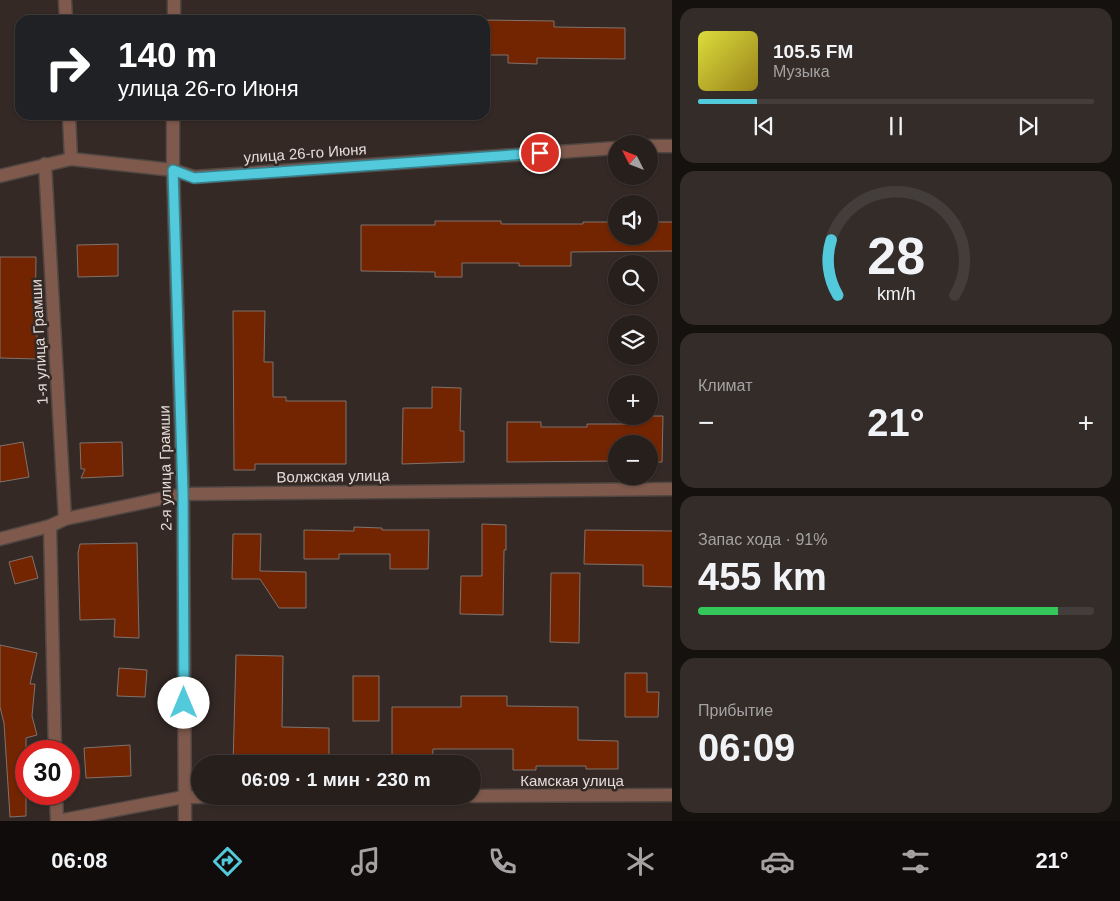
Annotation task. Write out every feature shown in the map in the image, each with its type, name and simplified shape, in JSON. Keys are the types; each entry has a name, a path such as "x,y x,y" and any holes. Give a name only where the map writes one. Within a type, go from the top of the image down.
{"street":[{"path":"65,0 66,15"},
{"path":"174,0 174,15"},
{"path":"69,120 71,159"},
{"name":"2-я улица Грамши","path":"173,120 183,494 185,821"},
{"path":"658,146 672,146"},
{"name":"улица 26-го Июня","path":"0,176 71,159 173,170 194,178 608,149"},
{"name":"1-я улица Грамши","path":"45,164 65,519"},
{"name":"Волжская улица","path":"0,539 50,526 65,519 183,494 672,490"},
{"path":"50,526 55,740"},
{"name":"Камская улица","path":"481,796 672,795"},
{"path":"56,805 57,821 191,797"}],"building":[{"path":"490,20 554,21 554,27 625,28 625,59 537,58 537,64 508,63 508,55 490,55"},
{"path":"435,221 501,221 501,224 583,224 583,222 608,222 608,245 658,245 658,222 672,222 672,251 571,252 571,266 519,266 519,263 462,263 462,277 435,277 435,272 361,271 361,225 435,225"},
{"path":"118,244 118,276 78,277 77,245"},
{"path":"0,257 36,257 35,332 37,332 37,359 0,358"},
{"path":"233,311 265,311 264,362 273,362 273,397 286,397 286,401 346,401 346,464 255,464 255,470 234,470"},
{"path":"432,387 461,388 460,431 464,431 464,462 402,464 403,408 432,408"},
{"path":"658,416 663,416 662,462 658,462 658,435 608,435 608,461 507,462 507,422 541,422 541,427 587,427 587,424 658,425"},
{"path":"23,442 29,477 0,482 0,446"},
{"path":"122,442 123,476 81,478 85,469 81,469 80,443"},
{"path":"482,524 506,525 503,615 460,614 461,576 482,576"},
{"path":"354,527 382,528 382,530 429,530 428,569 390,569 390,554 339,554 339,559 304,559 304,530 354,531"},
{"path":"585,530 672,531 672,587 643,586 643,565 584,564"},
{"path":"233,534 261,534 260,571 306,572 306,608 279,608 260,579 232,579"},
{"path":"137,543 139,638 114,637 115,619 80,620 78,553 80,544"},
{"path":"32,556 38,578 15,584 9,562"},
{"path":"551,573 580,573 579,643 550,642"},
{"path":"0,645 37,653 30,684 35,684 32,716 37,735 26,738 26,740 15,740 15,805 26,805 26,816 10,817 4,723 0,707"},
{"path":"236,655 283,656 282,727 329,728 329,755 233,755"},
{"path":"119,668 147,670 145,697 117,696"},
{"path":"625,673 647,673 647,692 659,692 658,717 625,717"},
{"path":"353,676 379,676 379,721 353,721"},
{"path":"461,696 507,696 507,706 578,707 578,740 618,741 618,769 586,769 586,766 536,766 536,770 513,770 513,749 433,749 433,755 392,755 392,707 461,707"},
{"path":"130,745 131,776 86,778 84,748"}],"route":[{"path":"184,703 183,494 173,170 194,178 540,153"}]}
